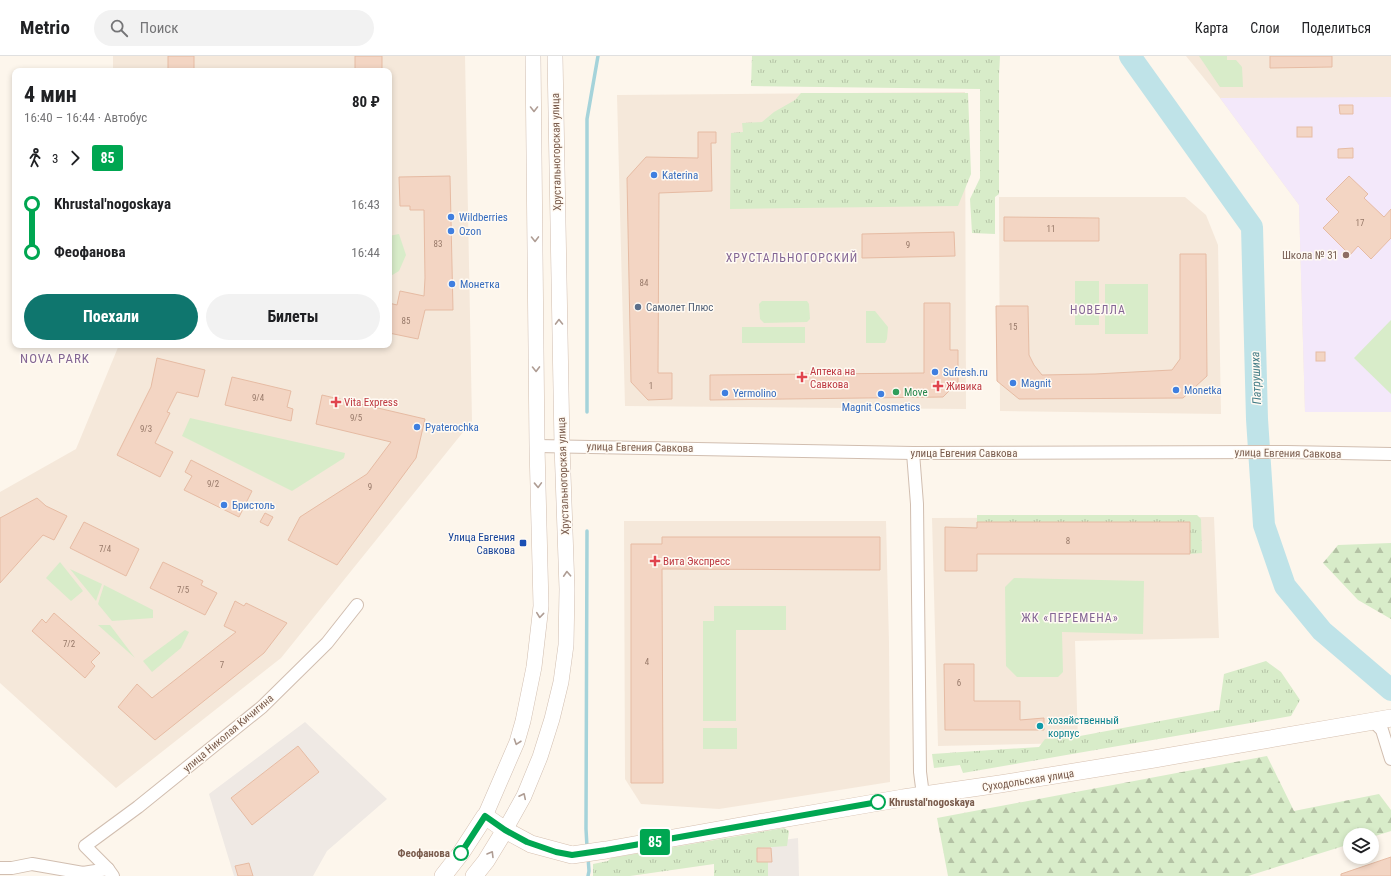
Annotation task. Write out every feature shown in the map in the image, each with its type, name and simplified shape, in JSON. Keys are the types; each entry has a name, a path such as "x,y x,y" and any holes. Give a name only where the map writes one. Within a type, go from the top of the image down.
{"main road":[{"name":"Суходольская улица","path":"485,816 505,830 531,844 572,855 923,795 1154,759 1391,718"},
{"path":"443,876 461,853 485,816"},
{"name":"Хрустальногорская улица","path":"474,876 486,861 505,830"}],"street":[{"name":"Хрустальногорская улица","path":"485,816 517,742 534,667 541,606 537,446 534,56"},
{"name":"Хрустальногорская улица","path":"505,830 524,796 540,757 552,719 566,645 567,589 562,445 555,56"},
{"path":"534,89 542,81 547,80 556,88"},
{"name":"улица Евгения Савкова","path":"537,446 562,445 913,453 1287,452 1391,454"},
{"path":"913,453 917,504 920,772 923,795"},
{"name":"улица Николая Кичигина","path":"111,872 85,846 138,807 262,707 327,643 357,605"},
{"path":"1373,721 1382,730 1391,759"},
{"path":"0,868 12,868 32,864 83,873 111,872"}],"shaded area":[{"name":"NOVA PARK","path":"113,56 465,56 472,421 281,658 116,788 0,683 0,492 76,449 118,348 392,348 392,68 113,68"},
{"name":"Школа № 31","path":"1186,56 1391,56 1391,412 1305,412 1299,205 1220,98"},
{"path":"965,92 966,409 625,406 617,95"},
{"name":"Школа № 31","path":"1391,97 1391,412 1305,412 1299,205 1220,98"},
{"path":"999,197 1185,197 1206,215 1218,245 1221,414 1000,411"},
{"path":"1214,517 1219,638 1075,641 1078,743 938,746 932,518"},
{"path":"624,521 886,521 890,782 719,809 641,804 625,779"},
{"path":"305,722 387,799 327,851 313,876 234,876 209,794"},
{"path":"798,838 799,876 730,876 731,847"}],"green space":[{"path":"752,56 1000,56 999,194 995,197 995,234 972,233 970,199 980,178 980,89 751,86"},
{"path":"1199,56 1227,56 1227,60 1236,60 1242,67 1243,87 1220,87"},
{"path":"801,93 968,93 971,174 958,206 730,209 731,133 743,132 742,123 762,122 774,112 795,100"},
{"path":"399,234 406,255 399,271 392,275 392,235"},
{"path":"1075,281 1099,281 1099,325 1075,325"},
{"path":"1105,284 1148,284 1148,334 1105,334"},
{"path":"762,301 807,301 809,304 810,319 807,322 764,323 760,319 759,304"},
{"path":"866,311 875,311 888,327 887,339 885,343 866,343"},
{"path":"1391,320 1391,394 1354,358"},
{"path":"742,327 805,327 805,343 742,343"},
{"path":"190,418 345,453 344,458 292,491 182,436"},
{"path":"977,515 1197,515 1201,519 1202,553 1190,554 1190,522 977,522"},
{"path":"1391,543 1391,619 1358,600 1323,563 1338,545"},
{"path":"60,562 83,591 71,601 46,578"},
{"path":"70,569 102,584 96,601"},
{"path":"1014,578 1144,581 1143,634 1062,632 1063,672 1058,677 1017,677 1006,666 1005,587"},
{"path":"104,585 153,610 153,618 112,621 98,604"},
{"path":"714,606 786,606 786,630 736,630 736,721 703,721 703,621 714,621"},
{"path":"98,625 110,625 135,658"},
{"path":"185,630 189,632 181,648 152,672 143,661"},
{"path":"1266,661 1281,672 1300,700 1291,716 963,773 960,765 934,768 932,754 1039,747 1045,739 1080,736 1219,710 1224,674"},
{"path":"703,728 737,728 737,749 703,749"},
{"path":"1267,756 1294,811 1379,794 1391,810 1391,831 1379,835 1379,828 1343,828 1343,846 1248,876 948,876 937,818"},
{"path":"784,828 789,831 787,846 757,848 757,862 768,862 768,876 714,876 714,864 630,876 593,876 593,864 608,861 611,858"}],"building":[{"path":"168,56 194,56 194,68 168,68"},
{"path":"355,56 382,56 382,68 355,68"},
{"path":"1270,56 1332,56 1332,67 1270,68"},
{"path":"1339,105 1353,105 1353,114 1340,114"},
{"path":"1297,127 1312,127 1312,137 1297,137"},
{"path":"698,132 716,132 716,143 711,143 712,191 659,193 658,373 672,373 672,399 648,400 631,382 627,178 646,157 698,158"},
{"path":"1353,148 1353,158 1338,158 1338,149"},
{"path":"450,176 453,310 425,310 418,339 392,334 392,304 397,305 400,291 424,296 425,278 424,210 410,210 410,206 400,206 399,177"},
{"path":"1349,176 1368,194 1364,198 1384,217 1391,209 1391,238 1371,259 1358,246 1350,255 1323,228 1339,212 1326,199"},
{"path":"1004,217 1099,218 1099,241 1004,241"},
{"path":"954,232 955,256 862,258 862,234"},
{"path":"1180,254 1206,254 1207,376 1183,398 1019,399 997,381 996,306 1028,306 1029,355 1034,365 1042,375 1172,370 1180,359"},
{"path":"924,303 950,303 950,350 958,350 958,382 943,397 710,400 710,375 924,373"},
{"path":"1316,352 1325,352 1325,361 1316,361"},
{"path":"157,358 205,370 198,397 177,392 167,412 170,413 155,443 173,452 160,477 117,455 151,387"},
{"path":"232,377 291,391 287,407 293,409 291,421 225,405"},
{"path":"322,395 425,419 416,458 337,565 288,540 300,517 367,474 391,442 316,424"},
{"path":"191,460 252,491 239,517 184,490 192,476 185,472"},
{"path":"37,498 46,506 67,516 54,540 43,535 0,583 0,518"},
{"path":"265,513 273,517 268,526 260,522"},
{"path":"84,522 139,549 126,576 70,548"},
{"path":"977,522 1190,522 1190,554 977,554 977,571 945,571 945,527 977,528"},
{"path":"662,537 880,537 880,570 662,569 663,783 631,783 631,544 662,544"},
{"path":"163,562 203,581 201,585 217,593 205,615 150,588"},
{"path":"235,601 244,606 246,603 287,623 264,653 155,740 118,707 137,684 152,698 236,632 224,626"},
{"path":"54,613 100,653 91,662 95,666 85,678 32,631 42,619 46,623"},
{"path":"944,664 974,664 974,701 1020,701 1020,720 1044,718 1044,730 945,730"},
{"path":"298,746 319,772 252,825 231,798"},
{"path":"757,848 771,848 772,862 757,862"},
{"path":"1391,857 1391,876 1341,876 1341,874 1370,864 1379,864 1379,861"},
{"path":"249,863 253,876 238,876 235,866"}],"waterway":[{"path":"587,412 587,119 598,56"},
{"name":"Патрушиха","path":"1130,56 1252,227 1257,419 1264,525 1285,586 1322,631 1391,690"},
{"path":"587,531 587,847"},
{"path":"588,857 588,876"}],"bus line":[{"name":"85","path":"461,853 485,816 505,830 531,844 556,852 572,855 662,841 878,802"}],"place":[{"name":"Katerina","path":"654,175"},
{"name":"Wildberries","path":"451,217"},
{"name":"Ozon","path":"451,231"},
{"name":"Школа № 31","path":"1346,255"},
{"name":"Монетка","path":"452,284"},
{"name":"Самолет Плюс","path":"638,307"},
{"name":"Sufresh.ru","path":"935,372"},
{"name":"Аптека на Савкова","path":"802,377"},
{"name":"Magnit","path":"1013,383"},
{"name":"Живика","path":"938,386"},
{"name":"Monetka","path":"1176,390"},
{"name":"Move","path":"896,392"},
{"name":"Yermolino","path":"725,393"},
{"name":"Magnit Cosmetics","path":"881,394"},
{"name":"Vita Express","path":"336,402"},
{"name":"Pyaterochka","path":"417,427"},
{"name":"Бристоль","path":"224,505"},
{"name":"Улица Евгения Савкова","path":"523,543"},
{"name":"Вита Экспресс","path":"655,561"},
{"name":"хозяйственный корпус","path":"1040,726"},
{"name":"Khrustal'nogoskaya","path":"878,802"},
{"name":"Феофанова","path":"461,853"}],"district":[{"name":"ХРУСТАЛЬНОГОРСКИЙ","path":"792,258"},
{"name":"НОВЕЛЛА","path":"1098,310"},
{"name":"NOVA PARK","path":"55,358"},
{"name":"ЖК «ПЕРЕМЕНА»","path":"1070,618"}]}
